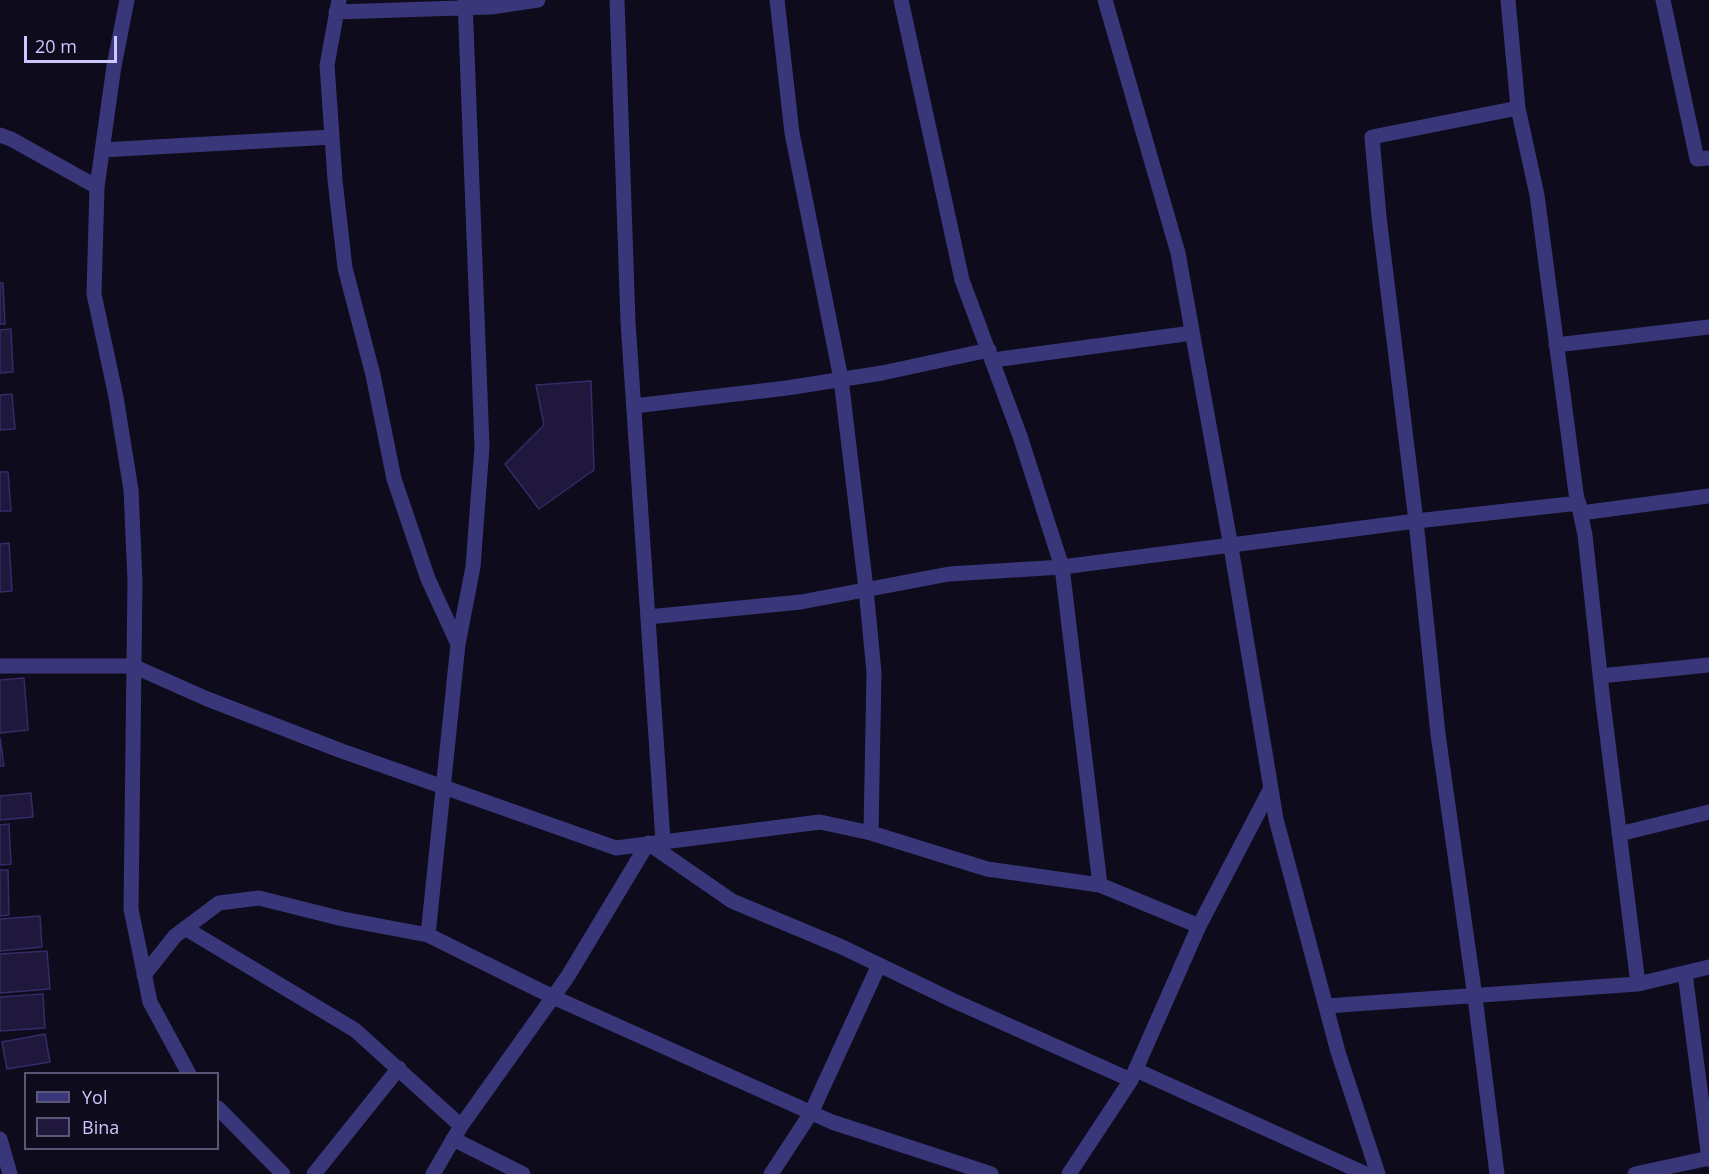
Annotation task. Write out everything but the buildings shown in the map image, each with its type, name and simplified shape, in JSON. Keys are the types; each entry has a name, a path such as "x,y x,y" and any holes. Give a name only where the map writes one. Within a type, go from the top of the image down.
{"street":[{"path":"126,0 97,187 94,294 116,397 131,490 135,581 131,909 150,1002 188,1072"},
{"path":"458,644 428,579 394,479 373,375 345,268 334,180 327,65 337,6 466,4 491,7 538,0"},
{"path":"433,1174 461,1126 568,976 656,842 648,617 628,322 617,0"},
{"path":"777,0 792,133 841,379 866,589 873,672 871,832"},
{"path":"901,0 962,280 1020,436 1062,567 1100,885"},
{"path":"1105,0 1178,253 1231,547 1276,819 1338,1052 1378,1174"},
{"path":"1508,0 1518,108 1537,195 1556,345 1585,535 1638,984"},
{"path":"1663,0 1697,159 1709,158"},
{"path":"428,935 458,644 473,567 482,447 466,4"},
{"path":"1497,1174 1438,734 1416,521 1379,218 1372,137 1518,108"},
{"path":"0,135 97,187"},
{"path":"102,150 332,137"},
{"path":"1556,345 1709,327"},
{"path":"634,406 841,379 991,355 1192,333"},
{"path":"648,617 801,602 949,574 1062,567 1231,547 1416,521 1709,496"},
{"path":"1600,676 1709,665"},
{"path":"0,666 133,666 205,698 319,742 616,848 820,822 871,832 987,869 1100,885 1199,926"},
{"path":"1069,1174 1134,1075 1199,926 1271,788"},
{"path":"1619,834 1709,812"},
{"path":"656,842 732,901 842,947 952,1000 1366,1174"},
{"path":"144,975 175,936 219,903 259,898 343,919 428,935 553,997 832,1122 991,1174"},
{"path":"185,928 355,1030 461,1126"},
{"path":"771,1174 812,1113 879,965"},
{"path":"1326,1006 1638,984 1709,968"},
{"path":"1635,1174 1709,1158 1685,973"},
{"path":"314,1174 399,1068"},
{"path":"219,1109 283,1174"},
{"path":"0,1139 10,1174"},
{"path":"453,1140 523,1174"}]}
